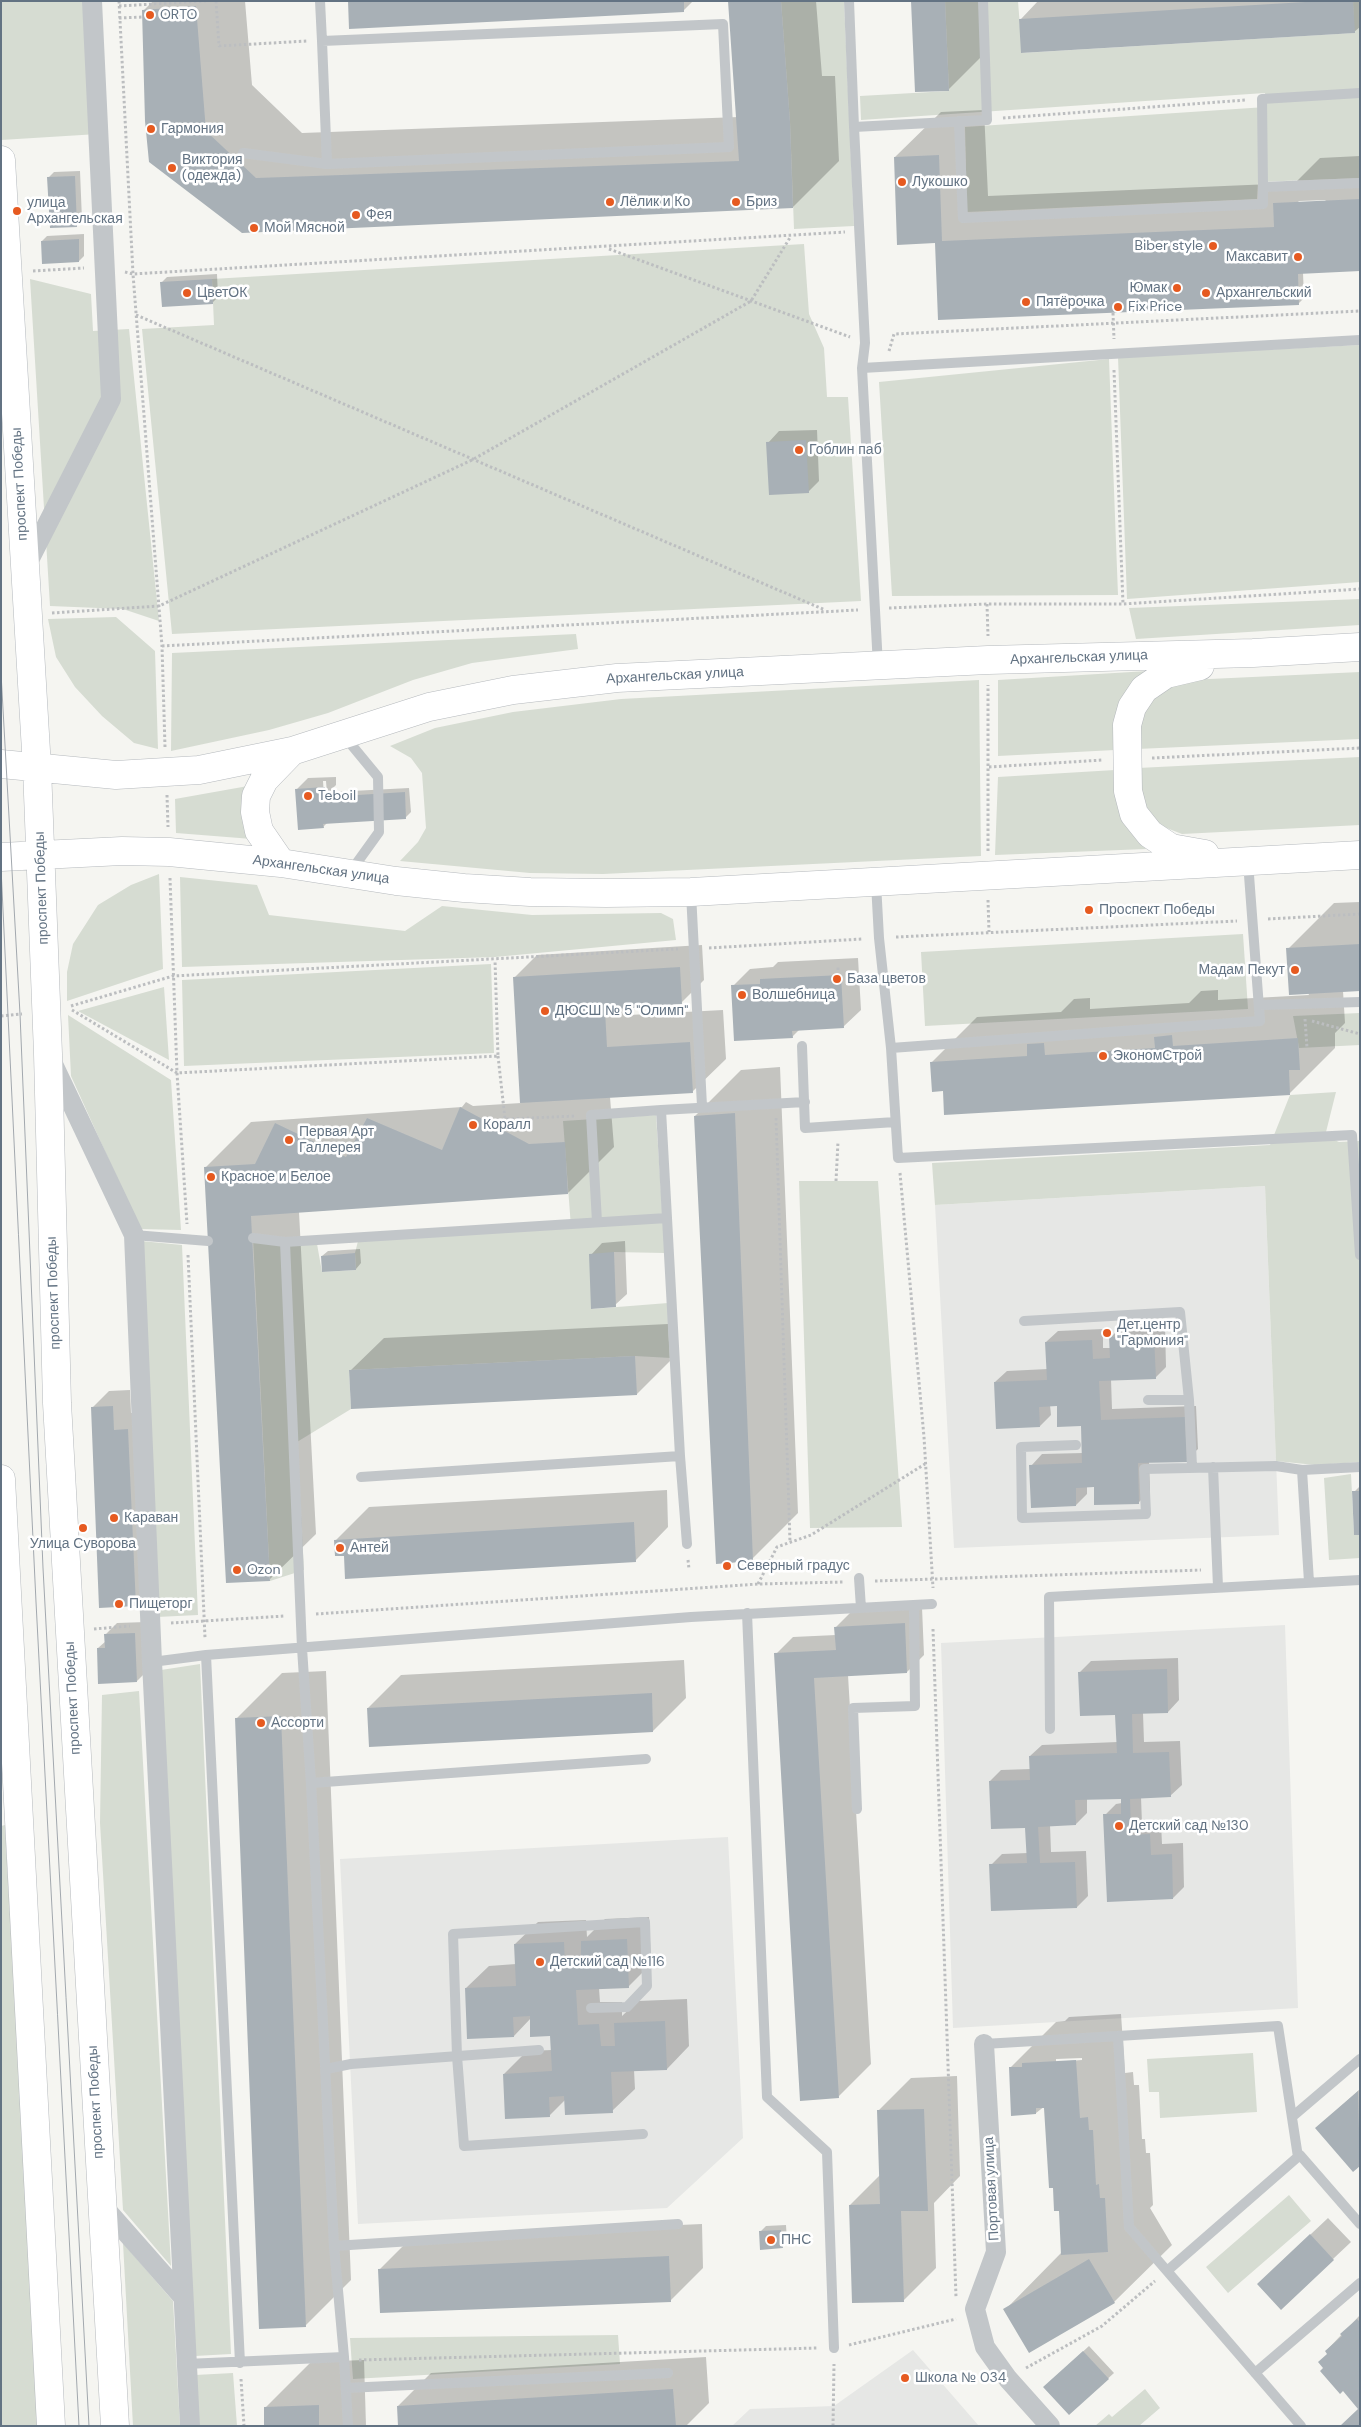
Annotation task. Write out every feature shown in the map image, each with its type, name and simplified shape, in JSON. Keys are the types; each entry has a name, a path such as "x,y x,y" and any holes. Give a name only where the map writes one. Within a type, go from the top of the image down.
{"main road":[{"name":"проспект Победы","path":"1,160 37,768 48,1054 57,1403 115,2426"},
{"name":"Архангельская улица","path":"1,764 116,775 199,770 292,751 430,707 513,690 617,678 988,660 1253,653 1360,648"},
{"path":"1248,862 1171,848 1150,834 1134,814 1128,791 1128,725 1132,707 1144,689 1166,674 1253,653"},
{"path":"281,863 259,831 256,796 264,780 292,751"},
{"name":"Архангельская улица","path":"1,857 122,851 169,852 281,863 349,874 455,887 530,892 691,892 1360,855"},
{"path":"1,1480 51,2426"}],"street":[{"path":"25,568 111,400 92,1"},
{"path":"48,1054 134,1235 152,1662 190,2426"},
{"name":"Портовая улица","path":"984,2044 996,2252 975,2309 985,2347 1008,2379 1050,2426"},
{"path":"102,2205 183,2297"}],"lane":[{"path":"320,1 327,164"},
{"path":"849,1 858,232 865,343 862,368 878,666"},
{"path":"854,127 988,120 983,1"},
{"path":"243,153 327,164 729,147 723,24 322,40"},
{"path":"959,121 962,218 1263,204 1262,99 1360,93"},
{"path":"1263,187 1360,183"},
{"path":"862,368 1360,340"},
{"path":"343,734 378,777 379,832 349,874"},
{"path":"891,1048 1260,1021 1248,862"},
{"path":"876,882 879,938 891,1048 898,1158 1352,1135 1360,1255"},
{"path":"691,892 696,948 702,1106"},
{"path":"1260,1005 1360,1002"},
{"path":"802,1046 805,1128 895,1122"},
{"path":"597,1222 591,1115 702,1106 804,1102"},
{"path":"661,1110 680,1456 687,1544"},
{"path":"253,1238 285,1242 668,1218"},
{"path":"134,1235 208,1241"},
{"path":"285,1242 302,1648 311,1783 334,2246 348,2426"},
{"path":"1024,1321 1180,1312 1189,1400 1192,1467"},
{"path":"1148,1400 1189,1400"},
{"path":"1076,1444 1021,1447 1022,1518 1146,1514 1144,1469 1276,1466 1302,1470 1360,1467"},
{"path":"361,1477 680,1456"},
{"path":"1213,1466 1218,1587"},
{"path":"1302,1470 1309,1582"},
{"path":"860,1580 861,1608"},
{"path":"1050,1729 1049,1597 1360,1580"},
{"path":"152,1662 206,1655 747,1613 932,1604"},
{"path":"858,1809 853,1708 915,1706 914,1605"},
{"path":"747,1613 767,2097 827,2152 834,2348"},
{"path":"206,1655 240,2362"},
{"path":"311,1783 646,1759"},
{"path":"591,2008 626,2006 647,1986 645,1922 453,1934 457,2056 464,2146 643,2134"},
{"path":"984,2044 1278,2026 1298,2157"},
{"path":"1118,2036 1129,2228 1255,2373 1296,2424"},
{"path":"326,2069 351,2064 539,2050"},
{"path":"1292,2117 1360,2059"},
{"path":"1167,2271 1300,2155 1360,2224"},
{"path":"334,2246 678,2224"},
{"path":"1255,2373 1360,2283"},
{"path":"186,2364 344,2358"},
{"path":"346,2388 668,2373"}],"path":[{"path":"119,6 206,1"},
{"path":"216,1 219,46 322,40"},
{"path":"120,18 142,17"},
{"path":"988,120 1262,99"},
{"path":"8,272 104,267 133,274 858,232"},
{"path":"28,614 159,606 472,460 751,301 791,236"},
{"path":"606,248 865,343"},
{"path":"894,334 1360,311"},
{"path":"1114,313 1123,604"},
{"path":"136,315 827,611"},
{"path":"162,646 987,604 1123,604 1360,589"},
{"path":"987,604 989,932"},
{"path":"989,767 1360,748"},
{"path":"498,1056 177,1073 68,1007 173,976 1360,914"},
{"path":"495,960 498,1056 505,1119 591,1115"},
{"path":"1,1016 46,1011"},
{"path":"1307,1048 1305,1019 1360,1034"},
{"path":"776,1103 790,1542"},
{"path":"836,1181 838,1126"},
{"path":"898,1158 926,1464 933,1580 932,1604 956,2300"},
{"path":"758,1584 778,1547 811,1535 926,1464"},
{"path":"69,1631 758,1584 860,1580 933,1580 1217,1569"},
{"path":"1008,2379 1102,2326 1167,2271"},
{"path":"344,2358 834,2348 956,2320 956,2310"},
{"path":"833,2426 834,2348"},
{"path":"240,2362 244,2426"}],"shaded area":[{"path":"1,1 92,1 98,134 1,140"},
{"path":"781,1 844,1 854,226 794,229 790,122"},
{"path":"945,1 1018,1 1022,53 1354,33 1353,1 1360,1 1360,178 1258,182 1257,199 967,212 965,127 1266,107 1265,93 861,120 860,96 949,91"},
{"path":"804,244 809,314 824,348 827,397 848,397 861,601 172,634 142,329 214,325 212,279"},
{"path":"30,279 91,294 93,331 129,329 159,621 123,609 50,606"},
{"path":"1360,345 1360,582 1127,599 1118,357"},
{"path":"1109,359 1118,595 892,596 879,382"},
{"path":"1360,599 1360,625 1136,639 1129,608"},
{"path":"116,617 155,651 158,749 134,743 102,716 75,687 56,657 48,619"},
{"path":"576,634 578,649 472,663 413,680 328,713 269,730 171,751 172,653"},
{"path":"1148,671 1115,750 998,756 998,680"},
{"path":"1360,672 1360,739 1137,749 1137,726 1155,692 1188,680"},
{"path":"979,680 981,856 603,874 530,873 400,861 418,842 426,828 422,773 411,758 390,746 435,728 513,712 621,699"},
{"path":"1360,757 1360,825 1182,834 1159,825 1145,810 1138,768"},
{"path":"1115,770 1122,818 1146,849 995,855 998,777"},
{"path":"248,786 252,839 176,833 175,799"},
{"path":"159,874 163,969 67,1001 67,972 73,944 98,905 131,885"},
{"path":"180,877 257,885 269,915 405,931 442,906 532,915 661,913 673,919 676,940 495,957 182,967"},
{"path":"1243,934 1248,1009 925,1026 921,952"},
{"path":"491,964 494,1053 184,1066 182,980"},
{"path":"164,987 169,1060 78,1011"},
{"path":"1360,1013 1360,1045 1299,1048 1293,1016"},
{"path":"68,1015 171,1080 181,1230 140,1229 71,1076"},
{"path":"1336,1092 1325,1136 1339,1142 1359,1141 1360,1149 1360,1462 1315,1465 1276,1461 1265,1186 935,1205 932,1163 1270,1145 1290,1095"},
{"path":"656,1115 665,1253 614,1252 592,1309 668,1303 671,1358 635,1356 349,1370 351,1409 297,1442 304,1570 270,1581 253,1238 317,1244 322,1272 356,1270 355,1253 358,1241 571,1227 563,1121"},
{"path":"799,1181 878,1181 902,1527 810,1528"},
{"name":"Дет.центр \"Гармония\"","path":"1265,1186 1279,1535 954,1548 935,1205"},
{"path":"141,1241 182,1245 198,1615 157,1617"},
{"path":"1351,1474 1354,1534 1360,1535 1360,1558 1329,1560 1324,1478"},
{"name":"Детский сад №130","path":"1285,1625 1298,2008 953,2028 941,1643"},
{"path":"200,1664 231,2354 195,2356 161,1670"},
{"path":"139,1691 171,2266 123,2210 100,1823 102,1695"},
{"path":"5,1825 39,2426 1,2426 1,1826"},
{"name":"Детский сад №116","path":"728,1837 743,2138 667,2208 358,2224 340,1859"},
{"path":"1253,2053 1257,2112 1160,2118 1159,2092 1149,2092 1147,2059"},
{"path":"1289,2195 1311,2221 1228,2293 1206,2267"},
{"path":"123,2243 173,2301 180,2426 133,2426"},
{"path":"618,2335 620,2364 353,2379 350,2338"},
{"name":"Школа № 034","path":"913,2350 979,2426 732,2426 750,2409 834,2406"},
{"path":"233,2373 237,2426 198,2426 195,2375"},
{"path":"1145,2389 1160,2408 1139,2426 1095,2426 1109,2414 1112,2417"}],"building":[{"path":"348,1 684,1 684,12 349,29"},
{"path":"728,1 781,1 790,122 793,208 242,233 149,162 145,121 142,10 196,6 206,131 256,178 739,161"},
{"path":"911,1 945,1 949,91 915,92"},
{"path":"1322,1 1353,1 1355,33 1021,53 1019,19"},
{"path":"939,155 942,241 1274,227 1273,203 1360,199 1360,271 1298,274 1299,305 938,320 935,243 897,245 894,157"},
{"path":"75,176 77,227 50,228 47,177"},
{"path":"79,239 79,262 42,264 41,241"},
{"name":"ЦветОК","path":"212,279 213,304 162,307 160,282"},
{"path":"806,440 809,493 769,495 766,442"},
{"path":"325,787 326,797 405,792 406,819 323,824 324,828 298,830 295,789"},
{"path":"1360,944 1360,991 1289,995 1286,948"},
{"path":"680,967 682,1004 605,1010 607,1047 690,1042 693,1093 520,1103 513,977"},
{"path":"841,975 844,1028 792,1031 793,1038 734,1041 731,985 760,984 760,979"},
{"path":"1172,1035 1173,1046 1298,1038 1300,1070 1289,1070 1290,1095 944,1115 943,1091 932,1092 930,1062 1027,1056 1027,1044 1044,1043 1045,1055 1155,1048 1154,1037"},
{"path":"460,1107 529,1144 565,1142 568,1194 251,1216 270,1581 226,1583 204,1167 255,1164 275,1123 346,1157 367,1118 442,1150"},
{"path":"735,1113 753,1561 716,1564 694,1116"},
{"path":"614,1252 616,1307 591,1309 589,1254"},
{"path":"355,1253 356,1270 322,1272 321,1256"},
{"path":"1154,1336 1156,1379 1099,1381 1101,1420 1185,1417 1187,1462 1138,1463 1139,1504 1094,1505 1094,1487 1076,1488 1076,1506 1031,1508 1029,1465 1082,1463 1081,1426 1057,1427 1057,1406 1039,1407 1040,1427 996,1429 994,1382 1047,1380 1045,1342 1092,1340 1093,1359 1110,1358 1109,1337"},
{"path":"635,1356 637,1395 351,1409 349,1370"},
{"name":"Караван","path":"113,1406 114,1430 128,1429 136,1606 99,1608 91,1407"},
{"path":"1352,1491 1360,1491 1360,1535 1354,1535"},
{"path":"634,1522 636,1562 345,1579 344,1556 335,1556 334,1540"},
{"path":"905,1623 907,1673 814,1678 839,2098 800,2101 774,1653 836,1650 834,1627"},
{"path":"135,1633 137,1682 98,1684 97,1648 105,1648 104,1634"},
{"path":"1167,1669 1168,1713 1132,1714 1133,1753 1169,1752 1171,1797 1130,1799 1131,1835 1150,1834 1151,1855 1172,1854 1173,1899 1107,1902 1103,1814 1121,1814 1121,1799 1075,1800 1076,1825 1038,1827 1040,1863 1075,1862 1077,1908 991,1911 989,1864 1027,1863 1025,1828 991,1829 989,1781 1030,1780 1029,1756 1117,1753 1115,1715 1080,1716 1078,1672"},
{"path":"652,1693 653,1732 369,1747 367,1708"},
{"path":"281,1716 306,2327 259,2329 235,1718"},
{"path":"627,1939 629,1988 576,1990 578,2025 599,2024 601,2046 615,2046 614,2023 665,2021 667,2070 611,2072 613,2113 565,2115 564,2096 549,2097 550,2117 505,2119 503,2074 552,2071 550,2036 530,2037 530,2016 513,2017 514,2037 467,2039 465,1988 516,1986 514,1944 564,1942 565,1965 581,1964 581,1941"},
{"path":"1076,2060 1080,2118 1088,2117 1089,2130 1093,2130 1096,2185 1099,2184 1100,2198 1105,2198 1108,2252 1061,2255 1059,2211 1054,2211 1053,2188 1049,2188 1044,2108 1036,2108 1036,2114 1011,2116 1009,2067 1022,2067 1022,2063"},
{"path":"1358,2091 1360,2166 1353,2172 1315,2128"},
{"path":"924,2109 928,2211 901,2211 904,2302 852,2303 849,2205 880,2204 877,2110"},
{"name":"ПНС","path":"781,2230 783,2248 760,2250 759,2231"},
{"path":"1310,2234 1334,2260 1281,2310 1257,2284"},
{"path":"669,2256 671,2302 380,2313 378,2269"},
{"path":"1089,2259 1115,2303 1029,2353 1003,2309"},
{"path":"1357,2319 1360,2322 1360,2426 1340,2426 1358,2409 1343,2391 1340,2394 1320,2371 1323,2368 1318,2362 1327,2354 1325,2351 1342,2336 1340,2334"},
{"path":"1083,2351 1109,2379 1069,2415 1043,2387"},
{"path":"673,2389 676,2426 398,2426 397,2406"},
{"path":"319,2405 319,2426 264,2426 264,2407"}],"tram line":[{"path":"1,673 20,1014 43,1568 89,2426"},
{"path":"1,868 36,1602 79,2426"}],"place":[{"name":"ORTO","path":"150,15"},
{"name":"Гармония","path":"151,129"},
{"name":"Виктория (одежда)","path":"172,168"},
{"name":"Лукошко","path":"902,182"},
{"name":"Лёлик и Ко","path":"610,202"},
{"name":"Бриз","path":"736,202"},
{"name":"улица Архангельская","path":"17,211"},
{"name":"Фея","path":"356,215"},
{"name":"Мой Мясной","path":"254,228"},
{"name":"Biber style","path":"1213,246"},
{"name":"Максавит","path":"1298,257"},
{"name":"Юмак","path":"1177,288"},
{"name":"ЦветОК","path":"187,293"},
{"name":"Архангельский","path":"1206,293"},
{"name":"Пятёрочка","path":"1026,302"},
{"name":"Fix Price","path":"1118,307"},
{"name":"Гоблин паб","path":"799,450"},
{"name":"Teboil","path":"308,796"},
{"name":"Проспект Победы","path":"1089,910"},
{"name":"Мадам Пекут","path":"1295,970"},
{"name":"База цветов","path":"837,979"},
{"name":"Волшебница","path":"742,995"},
{"name":"ДЮСШ № 5 \"Олимп\"","path":"545,1011"},
{"name":"ЭкономСтрой","path":"1103,1056"},
{"name":"Коралл","path":"473,1125"},
{"name":"Первая Арт Галлерея","path":"289,1140"},
{"name":"Красное и Белое","path":"211,1177"},
{"name":"Дет.центр \"Гармония\"","path":"1107,1333"},
{"name":"Караван","path":"114,1518"},
{"name":"Улица Суворова","path":"83,1528"},
{"name":"Антей","path":"340,1548"},
{"name":"Северный градус","path":"727,1566"},
{"name":"Ozon","path":"237,1570"},
{"name":"Пищеторг","path":"119,1604"},
{"name":"Ассорти","path":"261,1723"},
{"name":"Детский сад №130","path":"1119,1826"},
{"name":"Детский сад №116","path":"540,1962"},
{"name":"ПНС","path":"771,2240"},
{"name":"Школа № 034","path":"905,2378"}]}
